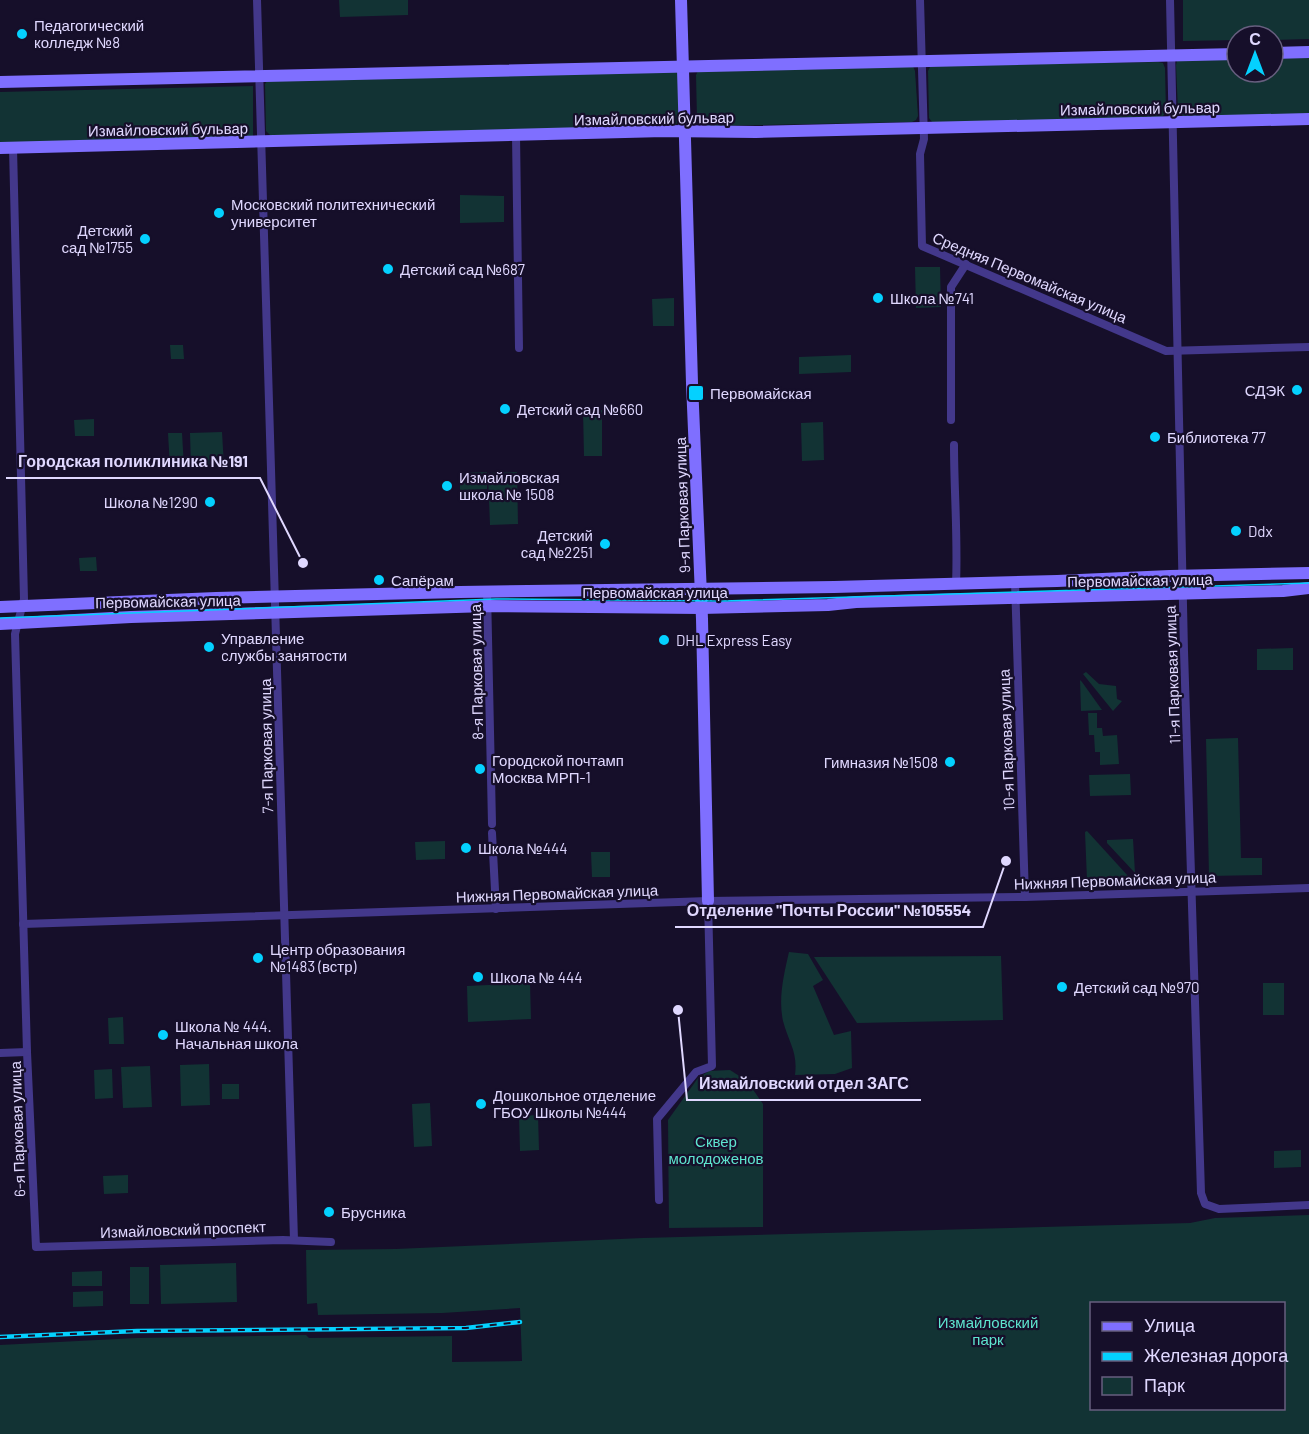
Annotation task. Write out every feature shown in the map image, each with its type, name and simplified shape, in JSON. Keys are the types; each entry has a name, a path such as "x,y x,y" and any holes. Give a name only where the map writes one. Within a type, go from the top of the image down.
{"main road":[{"name":"9-я Парковая улица","path":"681,0 692,379 701,590 708,901"},
{"path":"1285,53 1309,52"},
{"path":"0,82 1225,54"},
{"name":"Измайловский бульвар","path":"0,148 1309,119"},
{"name":"Первомайская улица","path":"0,607 488,591 701,590 1309,573"},
{"name":"Первомайская улица","path":"0,624 131,617 488,606 701,608 1283,591 1309,588"}],"street":[{"name":"7-я Парковая улица","path":"257,0 294,1240"},
{"path":"920,0 921,61"},
{"name":"11-я Парковая улица","path":"1170,0 1182,576 1201,1193 1205,1204 1219,1209 1309,1205"},
{"name":"Средняя Первомайская улица","path":"921,61 924,139 920,154 922,246 1166,351 1309,347"},
{"path":"516,135 519,348"},
{"name":"6-я Парковая улица","path":"13,148 24,605 17,623 15,644 27,1052 36,1247"},
{"path":"951,420 951,287 966,264"},
{"path":"954,445 954,492 957,507 956,584"},
{"name":"10-я Парковая улица","path":"1015,582 1025,897"},
{"name":"8-я Парковая улица","path":"488,591 492,829 496,909"},
{"name":"Нижняя Первомайская улица","path":"23,924 708,901 1025,897 1309,888"},
{"name":"9-я Парковая улица","path":"659,1200 657,1119 696,1072 712,1066 708,901"},
{"path":"0,1053 27,1052"},
{"name":"Измайловский проспект","path":"36,1247 294,1240 331,1242"}],"green space":[{"path":"339,0 408,0 408,15 340,17"},
{"path":"1183,0 1309,0 1309,39 1285,40 1285,24 1225,24 1225,40 1183,41"},
{"path":"1285,57 1309,57 1309,114 1184,117 1178,111 1177,61 1225,59 1225,84 1285,84"},
{"path":"1163,63 1165,68 1166,112 1158,118 932,122 929,118 928,71 930,67"},
{"path":"913,66 918,116 912,122 707,126 699,123 697,119 696,75 698,71"},
{"path":"677,71 679,120 675,126 271,136 266,131 265,84 267,81"},
{"path":"253,86 253,137 0,144 0,92"},
{"path":"460,195 504,196 504,222 460,223"},
{"path":"915,267 940,267 941,307 916,308"},
{"path":"674,298 674,326 653,326 652,299"},
{"path":"170,345 183,345 184,359 171,359"},
{"path":"851,355 851,372 799,374 799,357"},
{"path":"583,410 602,410 602,456 584,456"},
{"path":"94,419 94,436 75,436 74,420"},
{"path":"823,422 824,460 802,461 801,423"},
{"path":"222,432 224,466 191,467 190,433"},
{"path":"168,433 182,433 184,467 170,468"},
{"path":"487,472 487,489 460,490 460,473"},
{"path":"517,472 518,524 490,525 488,473"},
{"path":"96,557 97,571 80,571 79,558"},
{"path":"1293,648 1293,670 1257,670 1257,649"},
{"path":"1086,672 1099,684 1116,686 1117,699 1122,701 1113,711 1083,674"},
{"path":"1080,680 1082,682 1102,710 1081,711"},
{"path":"1088,713 1097,713 1097,728 1102,728 1103,736 1117,735 1119,764 1100,765 1100,752 1095,752 1094,735 1089,735"},
{"path":"1238,738 1241,858 1262,858 1262,875 1209,876 1206,739"},
{"path":"1130,774 1131,795 1090,796 1089,775"},
{"path":"1087,831 1129,878 1087,880 1085,832"},
{"path":"1133,839 1135,873 1107,843 1107,840"},
{"path":"445,841 445,859 416,860 415,842"},
{"path":"591,852 610,852 610,877 592,877"},
{"path":"789,952 808,954 823,980 813,986 834,1035 851,1031 852,1068 835,1074 795,1075 794,1054 783,1021 781,1004"},
{"path":"1001,956 1003,1020 857,1023 814,957"},
{"path":"530,983 531,1019 468,1022 467,986"},
{"path":"1263,983 1284,983 1284,1015 1263,1015"},
{"path":"123,1017 124,1044 109,1044 108,1018"},
{"path":"209,1064 210,1105 181,1106 180,1065"},
{"path":"150,1066 152,1107 123,1108 121,1067"},
{"path":"112,1069 113,1098 95,1099 94,1070"},
{"name":"Сквер молодоженов","path":"730,1070 747,1081 763,1104 763,1227 669,1228 668,1120 698,1078 709,1071"},
{"path":"222,1084 239,1084 239,1099 222,1099"},
{"path":"430,1103 432,1146 414,1147 412,1104"},
{"path":"538,1115 539,1150 520,1151 519,1116"},
{"path":"1301,1150 1301,1167 1274,1168 1274,1151"},
{"path":"128,1175 128,1193 104,1194 103,1176"},
{"name":"Измайловский парк","path":"1309,1215 1309,1434 0,1434 0,1345 137,1338 306,1335 309,1338 452,1336 452,1362 522,1361 520,1308 442,1313 318,1315 317,1303 307,1304 306,1250 1190,1223 1215,1218"},
{"path":"236,1263 237,1302 161,1304 160,1265"},
{"path":"130,1267 149,1267 149,1304 130,1304"},
{"path":"102,1271 102,1286 72,1286 72,1272"},
{"path":"103,1291 103,1306 73,1307 73,1292"}],"tram line":[{"path":"0,618 496,599 724,601 1309,583"}],"railway":[{"path":"0,1337 137,1331 466,1328 520,1322"}],"place":[{"name":"Педагогический колледж №8","path":"22,34"},
{"name":"Московский политехнический университет","path":"219,213"},
{"name":"Детский сад №1755","path":"145,239"},
{"name":"Детский сад №687","path":"388,269"},
{"name":"Школа №741","path":"878,298"},
{"name":"СДЭК","path":"1297,390"},
{"name":"Первомайская","path":"696,393"},
{"name":"Детский сад №660","path":"505,409"},
{"name":"Библиотека 77","path":"1155,437"},
{"name":"Измайловская школа № 1508","path":"447,486"},
{"name":"Школа №1290","path":"210,502"},
{"name":"Ddx","path":"1236,531"},
{"name":"Детский сад №2251","path":"605,544"},
{"name":"Городская поликлиника №191","path":"303,563"},
{"name":"Сапёрам","path":"379,580"},
{"name":"DHL Express Easy","path":"664,640"},
{"name":"Управление cлужбы занятости","path":"209,647"},
{"name":"Гимназия №1508","path":"950,762"},
{"name":"Городской почтамп Москва МРП-1","path":"480,769"},
{"name":"Школа №444","path":"466,848"},
{"name":"Отделение \"Почты России\" №105554","path":"1006,861"},
{"name":"Центр образования №1483 (встр)","path":"258,958"},
{"name":"Школа № 444","path":"478,977"},
{"name":"Детский сад №970","path":"1062,987"},
{"name":"Измайловский отдел ЗАГС","path":"678,1010"},
{"name":"Школа № 444. Начальная школа","path":"163,1035"},
{"name":"Дошкольное отделение ГБОУ Школы №444","path":"481,1104"},
{"name":"Брусника","path":"329,1212"}]}
